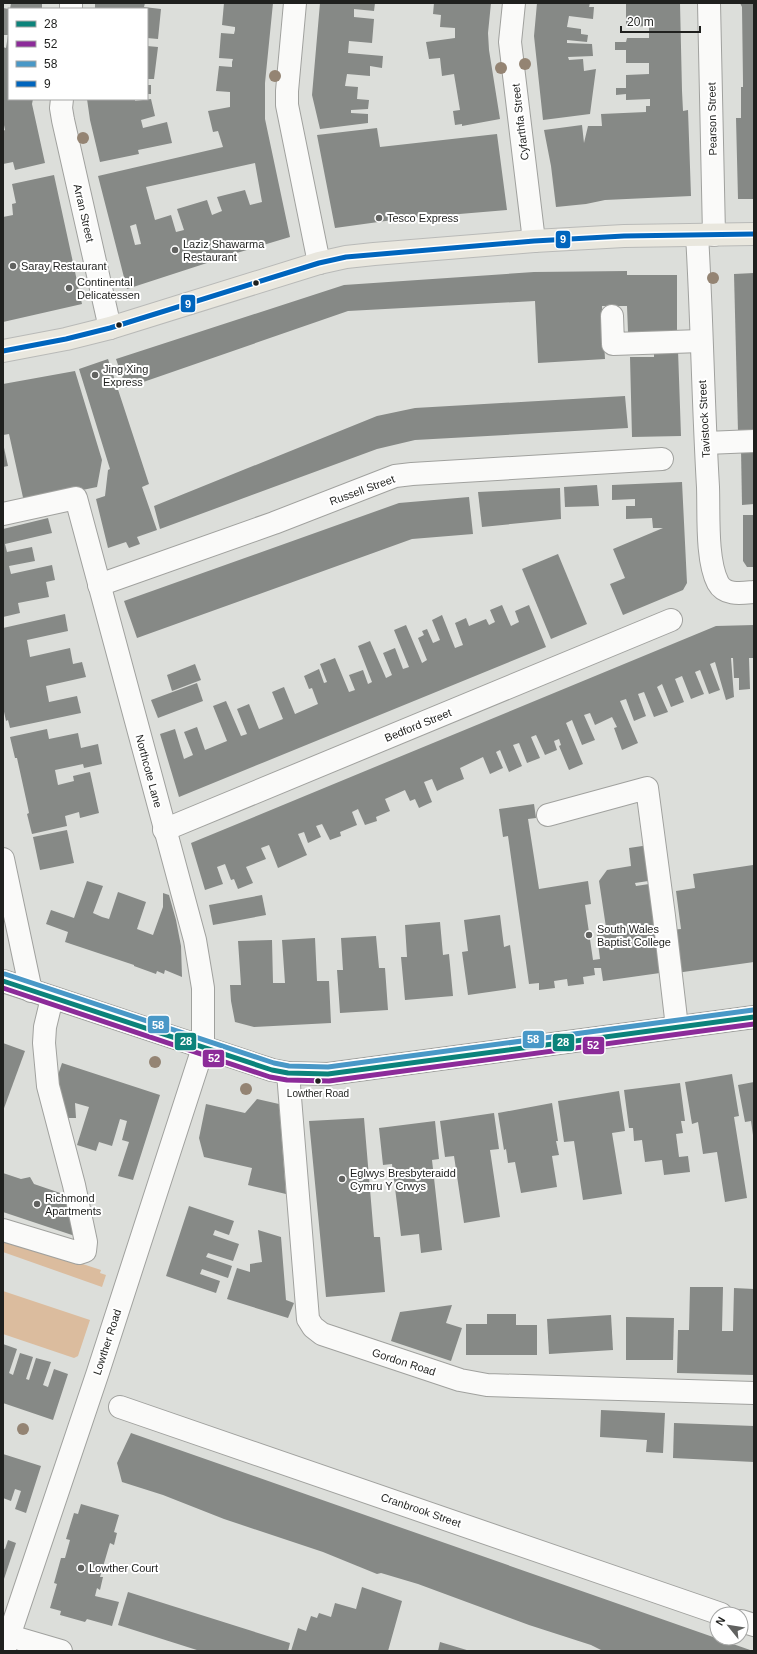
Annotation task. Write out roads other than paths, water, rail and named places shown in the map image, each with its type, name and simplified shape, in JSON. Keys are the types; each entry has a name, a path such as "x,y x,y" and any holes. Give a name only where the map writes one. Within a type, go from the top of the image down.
{"main road":[{"path":"3,352 110,328 319,263 346,257 534,241 624,236 754,234"}],"street":[{"path":"295,3 287,105 319,263"},
{"name":"Cyfarthfa Street","path":"514,3 510,42 534,241"},
{"name":"Pearson Street","path":"706,235 709,3"},
{"name":"Arran Street","path":"62,100 61,108 63,120 110,328"},
{"name":"Tavistock Street","path":"706,235 701,341 712,563 718,584 722,588 744,593"},
{"path":"612,316 613,344 701,341"},
{"path":"706,444 754,441"},
{"name":"Russell Street","path":"99,584 274,523 395,476 662,459"},
{"name":"Northcote Lane","path":"3,514 76,498 164,830 195,940 203,988 203,1048"},
{"name":"Bedford Street","path":"164,830 671,620"},
{"path":"548,815 647,788 677,1027"},
{"path":"3,859 31,991"},
{"path":"3,981 203,1048 272,1070 288,1073 328,1074 754,1017"},
{"path":"3,1230 79,1253 85,1251 86,1242 74,1185 48,1086 44,1043 45,1027 52,998"},
{"name":"Lowther Road","path":"5,1640 203,1048"},
{"name":"Gordon Road","path":"288,1073 308,1319 313,1327 322,1334 460,1380 487,1385 754,1393"},
{"name":"Cranbrook Street","path":"120,1407 709,1610"},
{"path":"5,1640 61,1651"}],"place":[{"name":"Tesco Express","path":"379,218"},
{"name":"Laziz Shawarma Restaurant","path":"175,250"},
{"name":"Saray Restaurant","path":"13,266"},
{"name":"Continental Delicatessen","path":"69,288"},
{"name":"Jing Xing Express","path":"95,375"},
{"name":"South Wales Baptist College","path":"589,935"},
{"name":"Lowther Road","path":"318,1081"},
{"name":"Eglwys Bresbyteraidd Cymru Y Crwys","path":"342,1179"},
{"name":"Richmond Apartments","path":"37,1204"},
{"name":"Lowther Court","path":"81,1568"}]}
